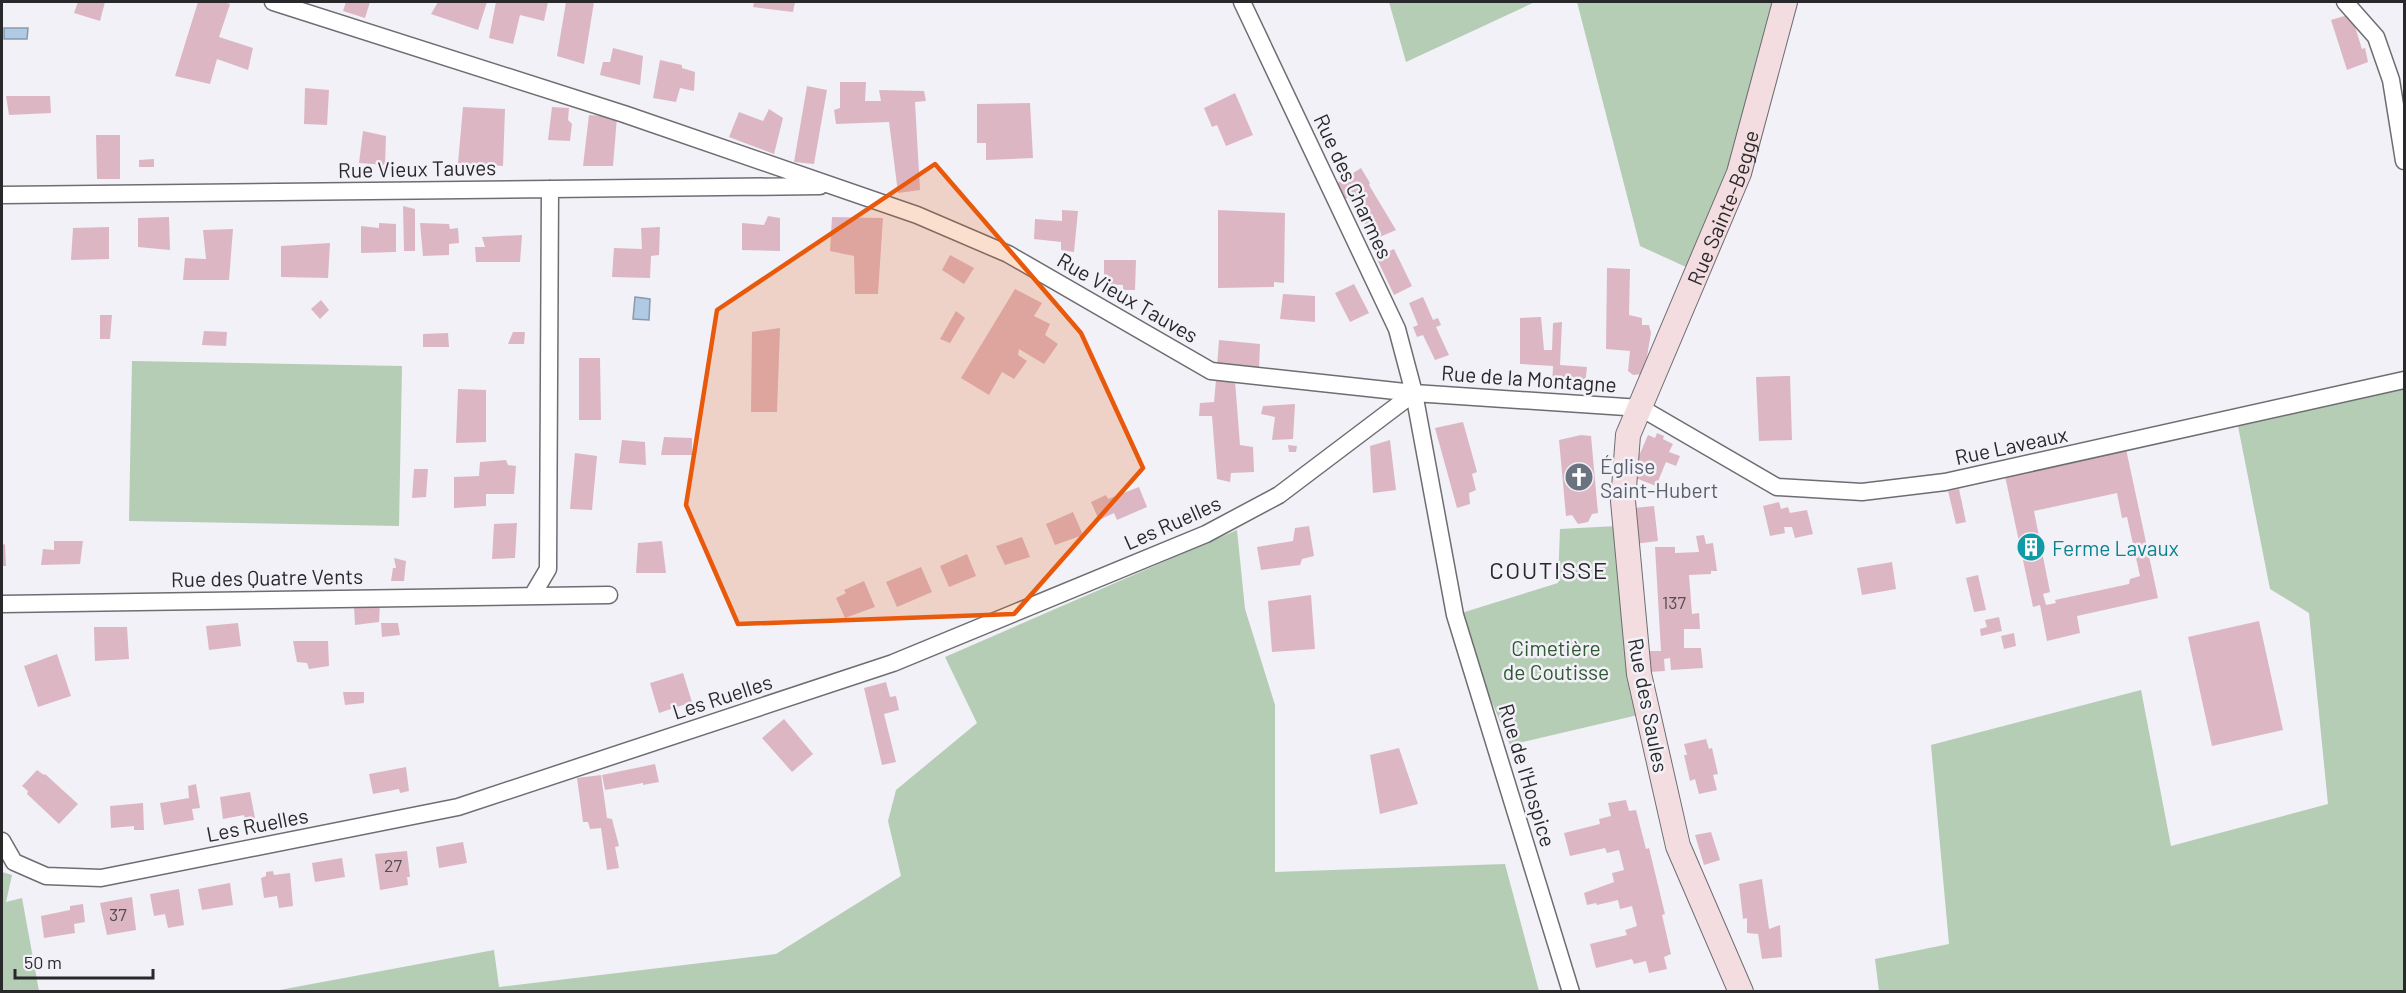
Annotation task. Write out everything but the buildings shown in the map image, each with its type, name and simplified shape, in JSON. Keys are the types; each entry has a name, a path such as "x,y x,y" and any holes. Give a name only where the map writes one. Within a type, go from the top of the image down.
{"street":[{"name":"Rue Vieux Tauves","path":"273,2 624,114 917,215 1008,254 1211,371 1414,393"},
{"name":"Rue des Charmes","path":"1242,2 1397,329 1414,393"},
{"name":"Rue Sainte-Begge","path":"1641,408 1739,174 1785,2"},
{"path":"2345,2 2376,37 2391,80 2404,161"},
{"name":"Rue Vieux Tauves","path":"2,195 834,186"},
{"path":"532,596 548,569 550,189"},
{"name":"Rue Laveaux","path":"1641,408 1777,488 1862,492 1945,482 2404,380"},
{"name":"Rue de la Montagne","path":"1414,393 1641,408"},
{"name":"Les Ruelles","path":"2,841 14,862 46,876 101,878 458,807 893,663 1206,534 1279,495 1414,393"},
{"name":"Rue de l'Hospice","path":"1414,393 1455,615 1571,992"},
{"name":"Rue des Saules","path":"1641,408 1628,435 1623,501 1639,674 1678,846 1741,992"},
{"name":"Rue des Quatre Vents","path":"2,604 609,595"}],"highlighted area":[{"path":"935,164 1081,333 1143,468 1014,614 738,624 686,505 717,310"}],"green space":[{"path":"1389,2 1535,2 1406,62"},
{"path":"1577,2 1785,2 1697,272 1640,246"},
{"path":"132,361 402,366 399,526 129,521"},
{"path":"2404,389 2404,991 1879,991 1875,959 1949,944 1931,745 2141,690 2171,846 2328,804 2309,613 2270,589 2238,426"},
{"name":"Cimetière de Coutisse","path":"1617,526 1638,715 1510,745 1455,615 1558,583 1560,529"},
{"path":"1237,530 1245,609 1275,705 1275,872 1505,864 1539,991 269,992 494,950 499,987 776,954 901,876 888,821 896,790 977,723 945,657"},
{"path":"2,872 12,875 6,902 22,898 39,991 2,991"}],"water":[{"path":"4,28 28,28 27,39 4,39"},
{"path":"635,297 650,299 649,320 633,319"}],"place":[{"name":"Église Saint-Hubert","path":"1579,477"},
{"name":"Ferme Lavaux","path":"2031,547"}],"district":[{"name":"COUTISSE","path":"1549,569"}]}
